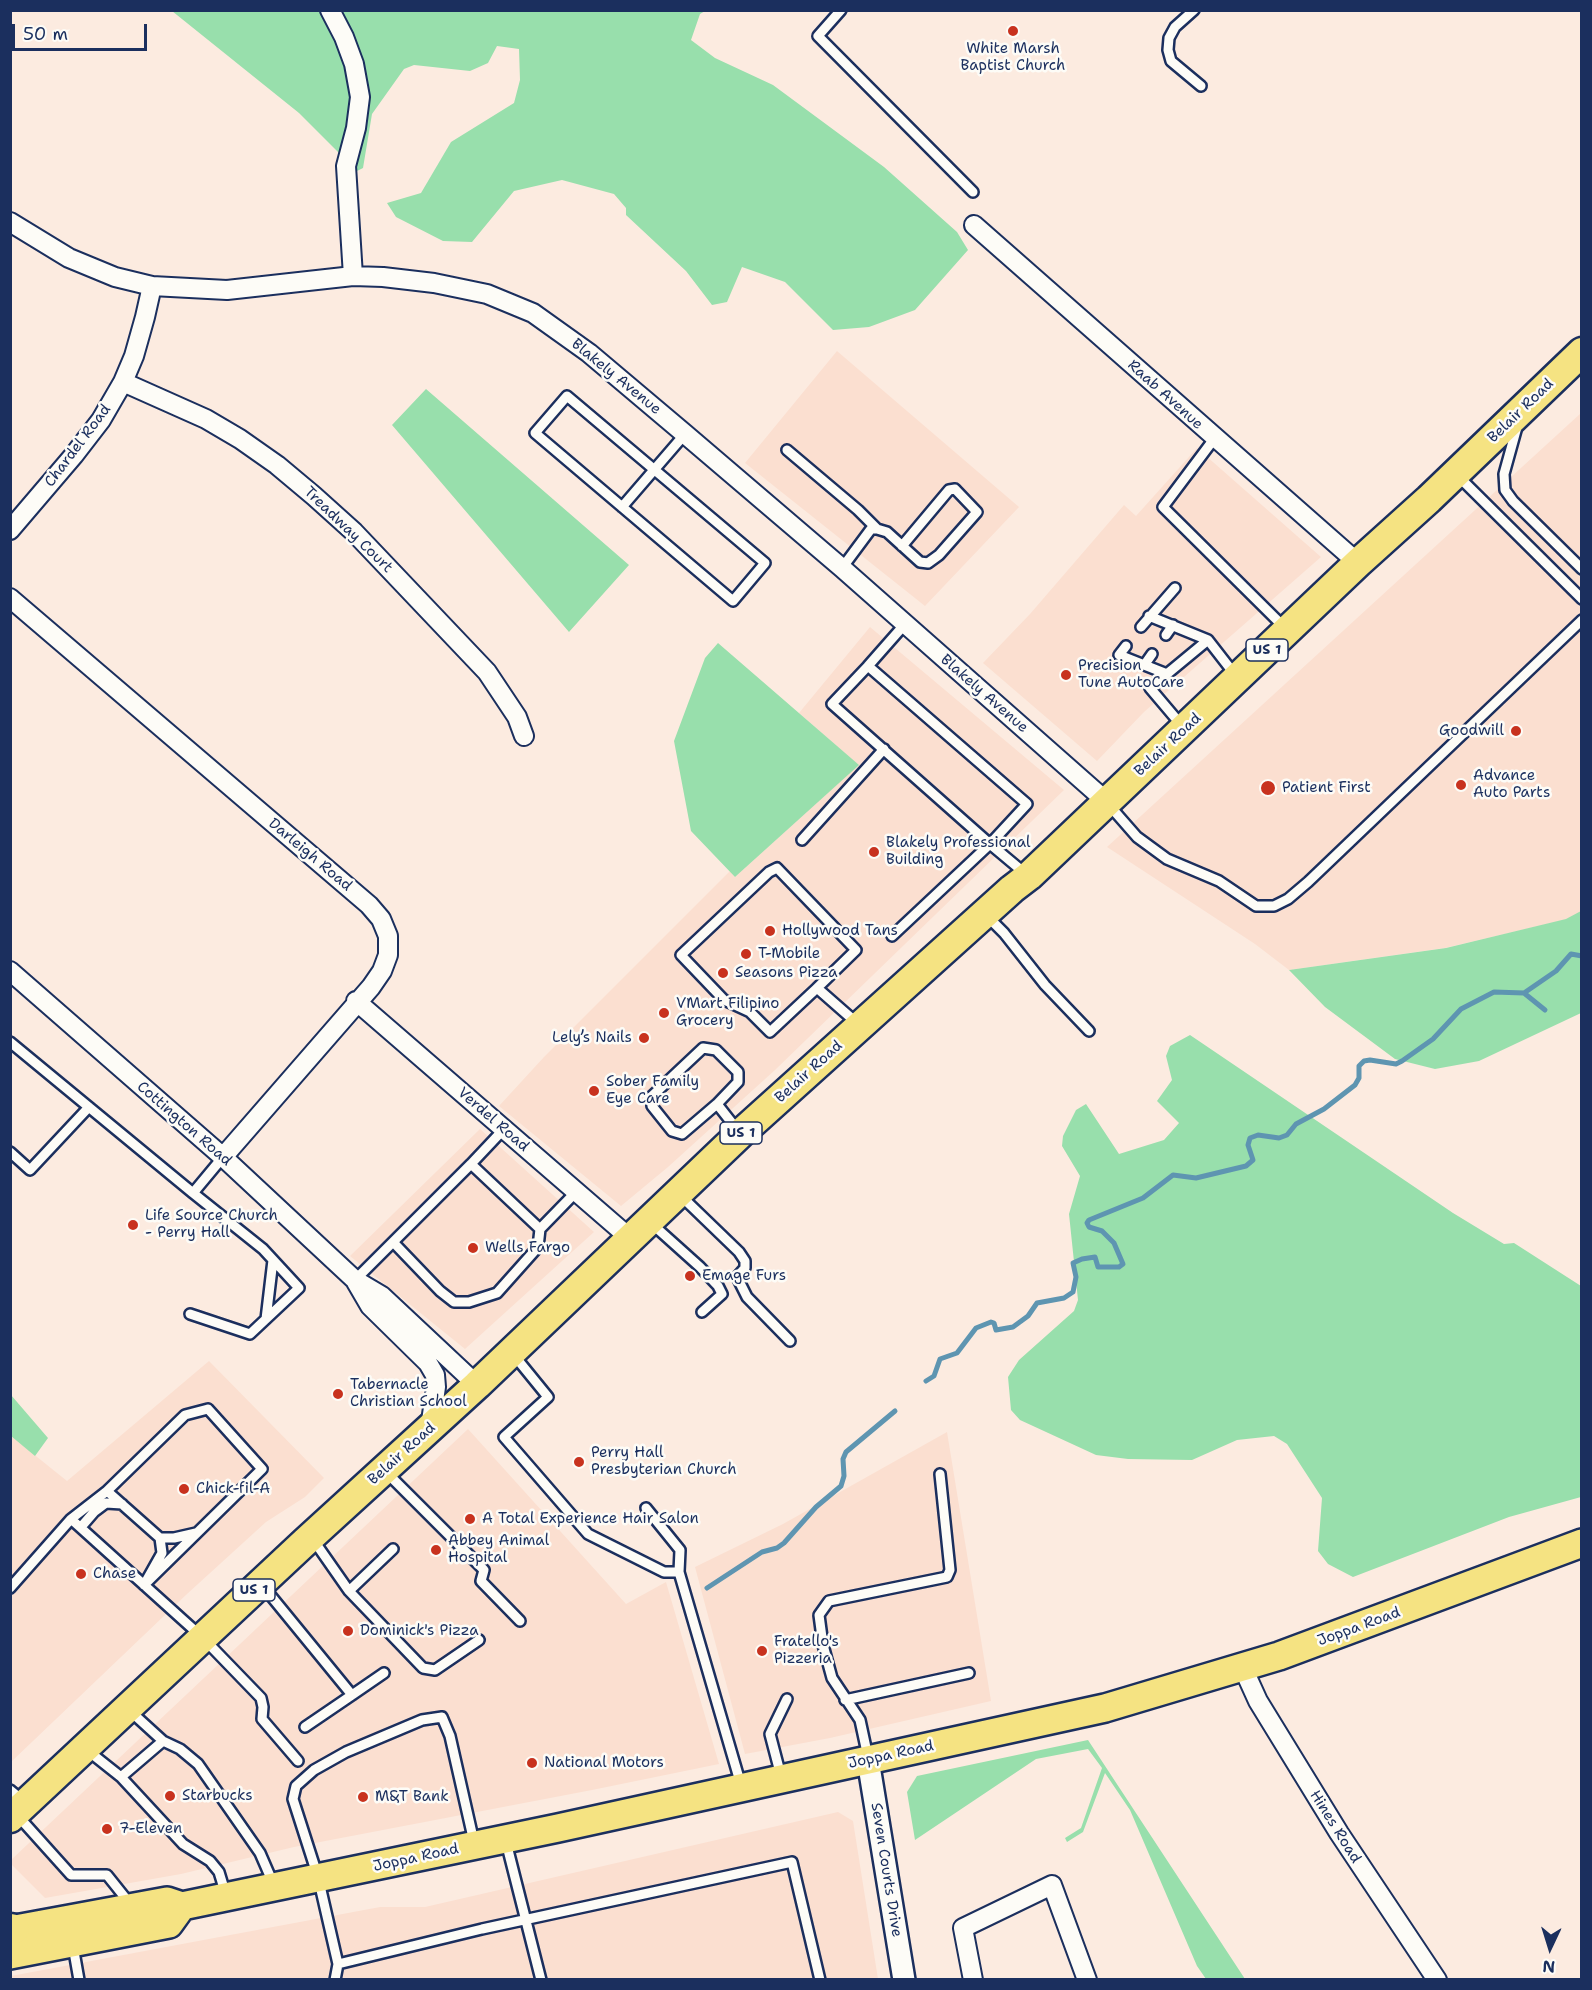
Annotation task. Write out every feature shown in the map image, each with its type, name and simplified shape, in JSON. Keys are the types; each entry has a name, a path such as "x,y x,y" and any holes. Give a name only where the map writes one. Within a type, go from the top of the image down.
{"highway":[{"name":"Belair Road","path":"16,1806 85,1748 260,1583 430,1429 740,1134 1029,876 1358,563 1456,474 1581,352"}],"main road":[{"name":"Joppa Road","path":"12,1936 133,1907 167,1901 182,1906 475,1846 1105,1708 1243,1668 1335,1636 1581,1543"},
{"name":"Joppa Road","path":"12,1936 73,1944 169,1924 182,1906"}],"street":[{"path":"330,10 344,37 354,64 360,98 356,128 346,166 353,276"},
{"name":"Blakely Avenue","path":"10,222 69,258 115,277 152,286 227,290 353,276 383,277 434,283 487,294 523,308 557,329 589,353 685,434 842,568 1107,802"},
{"name":"Raab Avenue","path":"974,225 1214,439 1358,563"},
{"name":"Chardel Road","path":"10,530 101,420 123,382 142,327 152,286"},
{"name":"Treadway Court","path":"123,382 206,419 277,465 314,496 354,532 487,672 517,717 524,736"},
{"name":"Darleigh Road","path":"10,598 369,905 381,919 388,936 388,955 382,971 371,987 356,1001 223,1157"},
{"name":"Cottington Road","path":"10,971 223,1157 355,1280 382,1296 477,1385"},
{"name":"Verdel Road","path":"356,1001 576,1192 640,1230"},
{"name":"Cottington Road","path":"355,1280 370,1306 428,1363 435,1375 436,1386 430,1429"},
{"name":"Hines Road","path":"1243,1668 1258,1701 1338,1833 1437,1980"},
{"name":"Seven Courts Drive","path":"868,1760 904,1980"},
{"path":"973,1980 963,1928 1052,1886 1087,1980"}],"lane":[{"path":"841,10 818,36 973,192"},
{"path":"1194,10 1174,27 1169,38 1168,50 1171,61 1201,86"},
{"path":"567,396 765,563 733,601 622,507 534,433 567,396"},
{"path":"1522,409 1504,474 1505,490 1513,501 1581,568"},
{"path":"622,507 685,434"},
{"path":"1214,439 1163,507 1288,631"},
{"path":"787,450 877,529"},
{"path":"1456,474 1581,599"},
{"path":"842,568 871,529 887,532 902,546 920,562 928,563 939,555 977,512 956,489 949,490 902,546"},
{"path":"1140,627 1175,588"},
{"path":"1149,616 1208,640 1238,678"},
{"path":"1107,802 1137,837 1167,859 1219,881 1256,906 1274,906 1288,899 1308,882 1581,620"},
{"path":"905,624 832,704 1029,876"},
{"path":"1166,635 1173,626"},
{"path":"1185,729 1150,688 1208,640"},
{"path":"1126,646 1119,655 1167,675"},
{"path":"1145,664 1152,654"},
{"path":"868,666 1027,804 990,844 892,936"},
{"path":"802,840 884,749"},
{"path":"777,868 856,950 817,988 770,1032 750,1012 724,1000 681,955 769,872 777,868"},
{"path":"984,914 1004,933 1045,985 1089,1031"},
{"path":"817,988 860,1026"},
{"path":"11,1043 263,1250 299,1288 250,1334 190,1314"},
{"path":"703,1048 716,1050 738,1072 738,1082 717,1104 682,1134 672,1131 652,1106 652,1096 703,1048"},
{"path":"717,1104 740,1134"},
{"path":"10,1152 30,1170 89,1107"},
{"path":"355,1280 504,1129"},
{"path":"193,1193 223,1157"},
{"path":"471,1164 540,1229"},
{"path":"393,1242 440,1291 454,1302 469,1302 497,1293 538,1246 540,1229 576,1192"},
{"path":"679,1193 739,1252 745,1261 746,1268 737,1277 747,1297 790,1341"},
{"path":"640,1230 700,1267 718,1286 722,1294 702,1312"},
{"path":"266,1319 273,1260"},
{"path":"511,1353 548,1397 504,1437 588,1534 664,1572 679,1572"},
{"path":"10,1588 71,1519 107,1491 185,1415 208,1409 262,1469 144,1585"},
{"path":"384,1470 484,1570 480,1581 520,1621"},
{"path":"868,1760 860,1720 832,1678 823,1645 819,1615 829,1601 947,1577 950,1570 940,1474"},
{"path":"107,1491 160,1538 162,1553 144,1585"},
{"path":"81,1527 94,1512 106,1503 122,1504"},
{"path":"646,1508 680,1550 679,1572 742,1787"},
{"path":"71,1519 203,1638 261,1698 262,1719 298,1761"},
{"path":"160,1538 174,1538 197,1532"},
{"path":"311,1536 349,1591 423,1668 435,1670 479,1640"},
{"path":"349,1591 393,1549"},
{"path":"260,1583 352,1695"},
{"path":"305,1726 384,1673"},
{"path":"846,1700 969,1674"},
{"path":"781,1778 770,1734 788,1699"},
{"path":"127,1709 163,1741 180,1749 198,1764 260,1853 275,1887"},
{"path":"335,1980 338,1964 318,1877 293,1799 296,1786 314,1770 346,1752 422,1720 442,1717 450,1736 475,1846"},
{"path":"121,1777 163,1741"},
{"path":"85,1748 121,1777 183,1844 210,1861 219,1872 227,1897"},
{"path":"16,1806 71,1875 107,1875 133,1907"},
{"path":"505,1839 541,1980"},
{"path":"338,1964 525,1919 792,1862 820,1980"},
{"path":"73,1944 79,1980"}],"shaded area":[{"path":"837,351 1019,507 925,606 745,463"},
{"path":"1581,413 1581,911 1573,918 1445,948 1289,970 1255,944 1107,847"},
{"path":"1197,448 1321,557 1144,712 1097,761 983,663 1030,614 1124,505 1136,516"},
{"path":"870,627 1064,790 775,1070 668,1167 621,1206 499,1106 544,1057 730,871 735,877 858,765 799,713"},
{"path":"480,1129 594,1232 465,1349 350,1256"},
{"path":"209,1361 324,1478 305,1497 266,1522 11,1762 11,1436 67,1481"},
{"path":"468,1429 626,1604 666,1582 719,1764 294,1847 181,1874 45,1898 11,1864 11,1860"},
{"path":"947,1432 991,1701 830,1738 745,1754 695,1567 783,1524"},
{"path":"838,1812 853,1821 878,1979 11,1980 11,1976 380,1907 425,1907"}],"green space":[{"path":"172,11 705,11 700,14 691,40 715,58 773,85 884,167 957,232 968,250 915,310 869,327 833,330 785,282 742,267 727,302 712,305 686,271 626,215 626,208 614,194 562,180 514,191 472,242 443,241 396,217 387,203 421,193 451,142 514,103 520,80 519,49 497,46 488,63 470,71 414,65 404,69 372,114 363,168 357,171 299,113"},
{"path":"426,389 629,565 569,632 392,425"},
{"path":"718,643 859,765 735,877 691,831 674,741 705,658"},
{"path":"1581,911 1581,1013 1479,1061 1435,1069 1395,1059 1325,1007 1289,970 1446,948 1566,919"},
{"path":"1190,1035 1453,1213 1504,1244 1514,1243 1581,1286 1581,1497 1509,1517 1353,1577 1328,1564 1318,1551 1322,1498 1287,1444 1274,1436 1237,1440 1192,1460 1128,1459 1096,1455 1020,1420 1011,1410 1008,1377 1019,1360 1074,1311 1078,1300 1069,1214 1080,1176 1062,1146 1063,1136 1076,1110 1086,1104 1119,1154 1164,1140 1179,1123 1157,1101 1172,1080 1166,1056 1170,1046"},
{"path":"11,1395 48,1438 35,1456 11,1436"},
{"path":"1088,1740 1245,1979 1206,1979 1197,1966 1130,1810 1105,1773 1083,1832 1067,1842 1065,1838 1081,1828 1102,1768 1088,1749 1036,1759 915,1840 907,1792 917,1776"}],"waterway":[{"path":"926,1381 934,1376 940,1359 957,1353 976,1328 991,1322 994,1323 996,1330 1013,1327 1028,1316 1037,1303 1064,1298 1073,1292 1076,1277 1073,1263 1095,1257 1098,1267 1119,1267 1123,1264 1114,1243 1102,1231 1089,1227 1087,1223 1089,1220 1143,1198 1173,1175 1196,1178 1246,1166 1253,1160 1248,1145 1250,1138 1258,1135 1279,1138 1287,1135 1296,1124 1324,1109 1355,1085 1359,1078 1359,1066 1364,1061 1396,1064 1433,1039 1461,1009 1494,992 1524,993 1556,971 1571,954 1582,956"},
{"path":"1524,993 1545,1010"},
{"path":"707,1588 762,1552 777,1548 784,1543 816,1507 841,1486 844,1476 843,1459 846,1452 895,1411"}],"place":[{"name":"White Marsh Baptist Church","path":"1013,31"},
{"name":"Precision Tune AutoCare","path":"1066,675"},
{"name":"Goodwill","path":"1516,731"},
{"name":"Advance Auto Parts","path":"1461,785"},
{"name":"Patient First","path":"1268,788"},
{"name":"Blakely Professional Building","path":"874,852"},
{"name":"Hollywood Tans","path":"770,931"},
{"name":"T-Mobile","path":"746,954"},
{"name":"Seasons Pizza","path":"723,973"},
{"name":"VMart Filipino Grocery","path":"664,1013"},
{"name":"Lely’s Nails","path":"644,1038"},
{"name":"Sober Family Eye Care","path":"594,1091"},
{"name":"Life Source Church - Perry Hall","path":"133,1225"},
{"name":"Wells Fargo","path":"473,1248"},
{"name":"Emage Furs","path":"690,1276"},
{"name":"Tabernacle Christian School","path":"338,1394"},
{"name":"Perry Hall Presbyterian Church","path":"579,1462"},
{"name":"Chick-fil-A","path":"184,1489"},
{"name":"A Total Experience Hair Salon","path":"470,1519"},
{"name":"Abbey Animal Hospital","path":"436,1550"},
{"name":"Chase","path":"81,1574"},
{"name":"Dominick's Pizza","path":"348,1631"},
{"name":"Fratello's Pizzeria","path":"762,1651"},
{"name":"National Motors","path":"532,1763"},
{"name":"Starbucks","path":"170,1796"},
{"name":"M&T Bank","path":"363,1797"},
{"name":"7-Eleven","path":"107,1829"}]}
